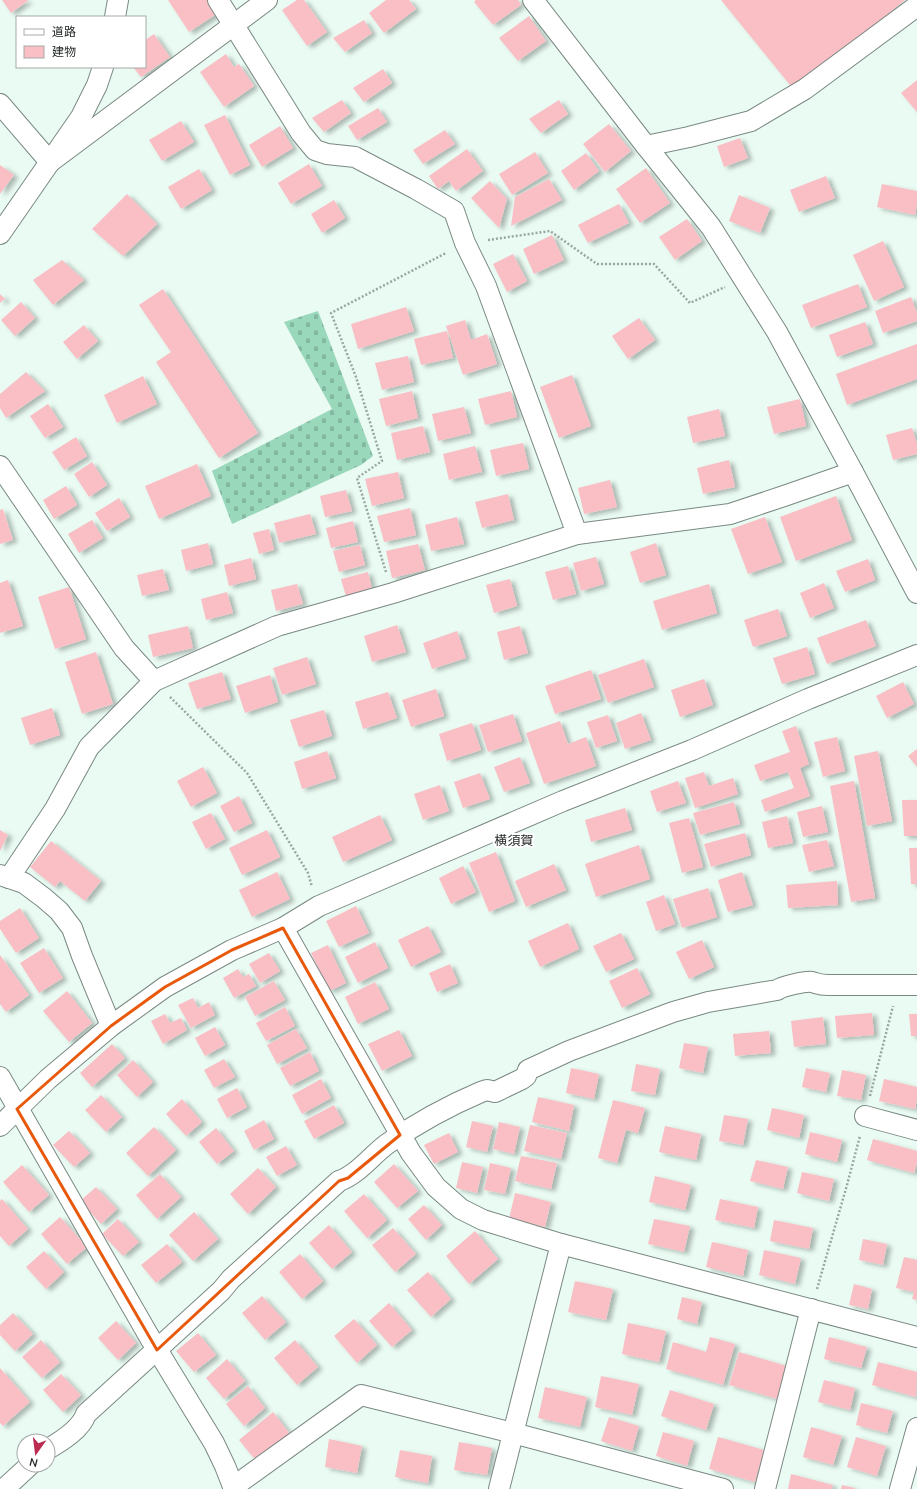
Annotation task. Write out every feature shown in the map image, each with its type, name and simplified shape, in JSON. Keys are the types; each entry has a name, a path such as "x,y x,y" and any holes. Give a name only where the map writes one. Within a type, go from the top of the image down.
{"street":[{"path":"115,16 118,0"},
{"path":"218,0 301,133 315,150 326,154 355,157 454,211 465,243 486,286 577,534"},
{"path":"50,162 268,0"},
{"path":"533,0 711,227 777,332 917,593"},
{"path":"646,146 689,137 751,121 805,89 917,6"},
{"path":"0,234 81,117 97,85 103,68"},
{"path":"0,104 50,162"},
{"path":"0,466 124,648 154,681"},
{"path":"111,1026 72,928 59,911 24,883 4,877 55,809 89,747 154,681 277,626 393,594 577,534 730,514 853,472"},
{"path":"0,1126 48,1078 111,1026 165,987 232,950 283,928 319,906 563,800 692,750 808,699 917,655"},
{"path":"283,928 400,1135 436,1187 461,1209 483,1220 561,1244 917,1338"},
{"path":"56,1445 61,1442 84,1420 86,1414 221,1292 231,1279 339,1181 348,1178 370,1158 400,1135 455,1103 487,1090 495,1092 522,1079 526,1076 528,1070 562,1054 673,1012 708,1002 776,990 784,986 812,982 817,985 908,985"},
{"path":"0,1077 17,1109 157,1350 214,1443 233,1488 361,1395 513,1433 723,1489"},
{"path":"865,1116 917,1130"},
{"path":"499,1489 561,1244"},
{"path":"765,1489 811,1309"},
{"path":"900,1489 917,1428"},
{"path":"4,1489 21,1473"}],"path":[{"path":"393,594 357,478 382,461 356,377 331,312 465,243 550,231 597,264 654,264 690,303 744,278"},
{"path":"154,681 247,773 308,873 319,906"},
{"path":"811,1309 847,1185 865,1116 908,985"}],"highlighted area":[{"path":"283,928 400,1135 348,1178 339,1181 157,1350 17,1109 111,1026 165,987 232,950"}],"green space":[{"path":"318,311 373,456 361,465 232,524 212,471 332,409 284,322"}],"building":[{"path":"2,0 29,0 11,13"},
{"path":"168,0 210,0 218,13 189,32"},
{"path":"297,0 304,0 327,32 307,46 282,10"},
{"path":"386,0 409,0 416,9 384,33 369,13"},
{"path":"476,0 518,0 521,5 493,25 474,2"},
{"path":"721,0 905,0 794,90"},
{"path":"529,16 546,41 518,61 499,38"},
{"path":"364,20 372,33 345,52 333,38"},
{"path":"154,34 170,57 141,77 134,68 146,68 146,39"},
{"path":"226,54 234,67 239,64 254,86 224,107 200,72"},
{"path":"383,69 392,83 364,102 353,88"},
{"path":"917,80 917,112 901,93"},
{"path":"342,100 351,113 324,132 312,118"},
{"path":"559,100 568,114 541,133 529,119"},
{"path":"378,108 387,122 357,140 348,126"},
{"path":"225,115 250,165 230,175 204,125"},
{"path":"181,121 194,142 162,161 149,140"},
{"path":"609,124 631,151 605,172 583,144"},
{"path":"280,126 293,148 262,167 249,145"},
{"path":"445,130 455,144 423,164 413,150"},
{"path":"740,138 748,158 724,167 717,146"},
{"path":"467,149 483,171 456,191 449,181 438,189 429,176"},
{"path":"535,152 548,173 512,195 499,174"},
{"path":"586,153 599,171 574,190 561,171"},
{"path":"309,164 322,186 291,204 278,183"},
{"path":"0,165 14,175 0,194"},
{"path":"646,168 670,203 640,223 616,189"},
{"path":"199,169 212,190 181,209 168,187"},
{"path":"826,176 835,198 799,212 790,190"},
{"path":"549,179 562,200 511,226 515,197"},
{"path":"490,181 507,199 499,228 471,198"},
{"path":"882,184 917,191 915,215 877,207"},
{"path":"127,194 157,224 123,256 92,229"},
{"path":"739,195 770,208 760,233 729,221"},
{"path":"334,200 345,218 322,233 311,214"},
{"path":"619,204 629,223 588,243 578,225"},
{"path":"687,219 702,241 675,260 659,237"},
{"path":"552,235 564,260 534,274 523,249"},
{"path":"883,241 904,287 874,301 853,255"},
{"path":"513,254 527,281 507,292 493,264"},
{"path":"62,260 84,280 53,305 33,280"},
{"path":"858,284 867,307 811,328 802,305"},
{"path":"163,289 258,433 219,458 156,362 171,352 139,305"},
{"path":"0,294 5,299 0,303"},
{"path":"911,297 917,313 917,321 883,333 875,311"},
{"path":"21,302 35,318 15,336 1,320"},
{"path":"406,307 414,331 358,349 351,324"},
{"path":"639,318 655,340 628,359 612,336"},
{"path":"465,320 471,340 487,334 497,364 463,375 446,326"},
{"path":"865,322 873,344 837,357 829,335"},
{"path":"84,325 98,341 77,359 63,342"},
{"path":"447,331 453,358 421,365 414,339"},
{"path":"917,344 917,379 847,405 836,374"},
{"path":"408,356 414,382 382,390 375,363"},
{"path":"26,372 45,391 6,418 0,408 0,394"},
{"path":"572,375 591,426 559,438 540,387"},
{"path":"143,376 157,404 117,423 104,395"},
{"path":"412,391 418,418 386,426 379,399"},
{"path":"511,391 517,417 485,425 478,399"},
{"path":"800,399 806,426 774,434 767,407"},
{"path":"48,404 63,427 45,438 30,416"},
{"path":"464,407 471,433 438,441 432,414"},
{"path":"719,409 725,436 693,443 687,417"},
{"path":"423,426 430,452 397,460 391,433"},
{"path":"912,428 917,444 917,454 893,460 886,435"},
{"path":"76,437 87,456 64,470 52,452"},
{"path":"523,443 529,469 496,476 490,450"},
{"path":"475,446 482,472 449,480 443,454"},
{"path":"729,460 735,487 703,494 697,468"},
{"path":"92,462 107,485 89,497 74,474"},
{"path":"197,464 211,496 159,519 145,486"},
{"path":"398,472 404,498 372,506 365,479"},
{"path":"610,480 617,507 584,514 578,488"},
{"path":"66,486 77,505 54,519 43,500"},
{"path":"346,490 352,511 325,517 320,496"},
{"path":"508,494 514,520 482,528 475,502"},
{"path":"836,496 852,540 796,561 780,517"},
{"path":"119,498 130,517 107,531 95,513"},
{"path":"410,508 416,535 384,542 377,516"},
{"path":"3,509 13,540 0,544 0,510"},
{"path":"310,514 316,534 279,543 274,523"},
{"path":"457,517 464,544 431,551 425,525"},
{"path":"765,517 782,562 748,574 731,529"},
{"path":"92,520 103,538 79,553 68,534"},
{"path":"353,521 358,542 331,548 326,528"},
{"path":"269,529 274,550 259,554 253,533"},
{"path":"208,543 213,564 186,571 181,550"},
{"path":"656,543 666,575 640,583 630,552"},
{"path":"418,544 425,570 392,578 386,551"},
{"path":"360,545 365,565 339,572 333,551"},
{"path":"596,557 604,584 581,591 573,563"},
{"path":"251,558 256,579 229,586 224,565"},
{"path":"868,559 875,580 845,592 836,571"},
{"path":"568,566 576,594 553,600 545,572"},
{"path":"163,569 169,590 142,596 137,575"},
{"path":"368,572 373,593 347,600 341,579"},
{"path":"510,579 517,606 494,613 486,585"},
{"path":"8,580 23,626 0,633 0,583"},
{"path":"824,583 834,608 810,618 800,593"},
{"path":"297,584 303,604 276,611 271,590"},
{"path":"709,584 717,613 662,630 653,601"},
{"path":"69,587 86,639 55,649 38,597"},
{"path":"227,592 233,613 206,620 201,599"},
{"path":"778,609 787,636 753,647 744,620"},
{"path":"866,620 876,646 827,664 817,638"},
{"path":"397,625 406,652 372,662 364,636"},
{"path":"188,626 193,648 153,657 148,635"},
{"path":"520,626 528,653 504,660 497,632"},
{"path":"457,631 466,658 432,669 423,643"},
{"path":"807,647 815,674 782,684 773,658"},
{"path":"96,652 113,704 82,714 65,662"},
{"path":"307,657 316,684 282,695 273,668"},
{"path":"644,659 654,687 608,703 598,675"},
{"path":"591,670 601,699 555,714 545,686"},
{"path":"222,672 231,699 197,709 188,683"},
{"path":"270,675 278,702 245,713 236,686"},
{"path":"704,679 713,705 680,717 671,690"},
{"path":"903,682 914,704 887,718 876,696"},
{"path":"436,689 444,716 411,727 402,700"},
{"path":"388,692 397,718 363,729 355,702"},
{"path":"52,708 60,735 30,745 21,718"},
{"path":"324,710 332,736 299,747 290,720"},
{"path":"641,713 651,740 625,749 616,723"},
{"path":"513,714 522,741 488,752 479,725"},
{"path":"608,715 617,741 596,748 587,722"},
{"path":"560,721 568,744 586,737 596,766 544,784 526,733"},
{"path":"472,723 481,750 447,761 439,734"},
{"path":"796,726 809,764 800,768 810,796 765,812 761,800 794,788 788,772 760,781 754,765 790,752 782,731"},
{"path":"837,737 845,771 823,777 814,742"},
{"path":"917,749 917,767 908,756"},
{"path":"327,751 336,778 302,789 294,762"},
{"path":"878,751 892,821 867,826 854,756"},
{"path":"520,757 530,783 504,792 494,767"},
{"path":"203,767 217,793 191,807 177,781"},
{"path":"704,772 709,786 733,778 738,794 695,808 685,778"},
{"path":"480,773 490,799 463,808 454,782"},
{"path":"678,781 686,803 657,812 650,791"},
{"path":"854,781 875,898 851,902 830,786"},
{"path":"440,785 449,811 423,820 414,794"},
{"path":"239,796 252,823 234,832 220,806"},
{"path":"902,800 917,800 917,836 904,836"},
{"path":"734,802 740,824 700,835 693,813"},
{"path":"822,806 828,832 803,837 797,812"},
{"path":"625,808 632,830 591,842 585,820"},
{"path":"211,813 225,839 206,849 192,822"},
{"path":"380,815 392,840 343,862 332,837"},
{"path":"787,816 793,843 768,848 762,822"},
{"path":"689,818 703,867 682,873 669,823"},
{"path":"0,830 8,835 0,851"},
{"path":"267,830 280,857 242,875 229,848"},
{"path":"745,833 751,855 711,867 704,844"},
{"path":"827,840 834,866 809,872 802,845"},
{"path":"51,841 101,881 85,901 60,881 55,887 30,867"},
{"path":"639,845 650,879 596,897 585,864"},
{"path":"909,848 917,848 917,884 911,884"},
{"path":"496,852 515,901 489,912 469,863"},
{"path":"554,864 566,890 526,907 515,881"},
{"path":"463,866 476,892 451,904 439,878"},
{"path":"277,872 290,899 252,917 239,890"},
{"path":"742,872 753,905 728,912 718,880"},
{"path":"837,881 838,905 788,908 786,885"},
{"path":"708,888 717,917 682,928 673,899"},
{"path":"664,895 675,924 656,931 646,902"},
{"path":"356,906 369,933 339,947 326,921"},
{"path":"20,908 39,938 16,953 0,929 0,921"},
{"path":"568,923 579,949 540,967 528,941"},
{"path":"428,926 441,952 411,967 398,940"},
{"path":"621,933 634,959 606,972 593,946"},
{"path":"702,940 714,967 689,979 676,952"},
{"path":"375,942 388,968 358,983 345,957"},
{"path":"328,945 346,983 329,991 311,953"},
{"path":"44,948 63,978 39,993 20,963"},
{"path":"269,953 280,971 260,983 249,964"},
{"path":"0,955 29,995 6,1012 0,1004"},
{"path":"450,964 458,983 437,992 429,973"},
{"path":"637,968 650,994 622,1008 609,981"},
{"path":"238,969 243,977 249,974 256,986 234,998 223,978"},
{"path":"274,981 285,1000 255,1016 245,997"},
{"path":"375,982 389,1009 358,1024 345,997"},
{"path":"67,991 92,1023 69,1042 43,1011"},
{"path":"193,998 198,1008 209,1002 215,1015 191,1028 178,1005"},
{"path":"285,1007 295,1026 266,1041 256,1023"},
{"path":"872,1013 874,1035 837,1038 835,1016"},
{"path":"165,1014 170,1023 181,1018 187,1030 163,1044 151,1021"},
{"path":"909,1014 917,1014 917,1036 911,1036"},
{"path":"823,1017 826,1044 794,1047 791,1021"},
{"path":"215,1027 225,1045 205,1056 195,1038"},
{"path":"296,1029 307,1048 277,1064 267,1045"},
{"path":"399,1030 412,1056 382,1071 368,1044"},
{"path":"769,1031 771,1053 735,1056 733,1034"},
{"path":"684,1043 708,1047 703,1073 679,1068"},
{"path":"112,1044 125,1058 92,1087 80,1073"},
{"path":"310,1052 319,1071 290,1086 280,1068"},
{"path":"224,1059 235,1077 214,1088 204,1070"},
{"path":"133,1060 153,1082 137,1097 117,1075"},
{"path":"636,1064 660,1069 655,1095 631,1091"},
{"path":"571,1068 599,1074 594,1099 566,1093"},
{"path":"806,1068 830,1073 826,1092 802,1087"},
{"path":"842,1070 866,1075 861,1100 837,1096"},
{"path":"321,1079 331,1098 302,1114 292,1095"},
{"path":"884,1079 917,1087 915,1109 879,1101"},
{"path":"237,1088 247,1107 227,1118 217,1099"},
{"path":"101,1095 122,1117 106,1132 85,1110"},
{"path":"538,1097 574,1105 569,1131 532,1122"},
{"path":"182,1099 202,1122 186,1136 166,1114"},
{"path":"613,1100 645,1108 638,1133 626,1130 617,1163 598,1158"},
{"path":"334,1105 344,1123 314,1139 304,1121"},
{"path":"772,1108 804,1115 799,1138 767,1130"},
{"path":"724,1115 748,1119 743,1145 719,1141"},
{"path":"264,1120 274,1139 254,1150 244,1131"},
{"path":"472,1121 493,1126 487,1152 466,1147"},
{"path":"499,1122 520,1127 514,1154 493,1149"},
{"path":"530,1125 567,1133 561,1159 524,1151"},
{"path":"665,1126 701,1134 696,1160 659,1152"},
{"path":"154,1127 176,1150 148,1176 126,1153"},
{"path":"216,1128 234,1151 217,1164 199,1142"},
{"path":"69,1131 90,1153 74,1167 53,1145"},
{"path":"810,1132 842,1140 837,1162 805,1154"},
{"path":"449,1133 458,1152 434,1164 424,1145"},
{"path":"873,1139 917,1151 917,1163 914,1173 867,1160"},
{"path":"286,1146 297,1165 277,1176 266,1157"},
{"path":"521,1156 557,1163 551,1189 515,1181"},
{"path":"756,1160 788,1167 783,1189 750,1181"},
{"path":"462,1162 483,1167 477,1193 456,1188"},
{"path":"490,1163 511,1168 505,1194 484,1190"},
{"path":"394,1164 418,1191 397,1208 374,1182"},
{"path":"22,1165 49,1195 29,1212 3,1182"},
{"path":"258,1168 276,1187 248,1214 230,1194"},
{"path":"802,1172 834,1179 829,1201 797,1193"},
{"path":"160,1174 181,1197 157,1219 136,1195"},
{"path":"655,1176 691,1185 685,1210 649,1202"},
{"path":"96,1187 117,1209 101,1224 80,1201"},
{"path":"515,1193 551,1202 545,1227 509,1219"},
{"path":"364,1194 387,1220 367,1238 344,1211"},
{"path":"2,1199 28,1229 9,1246 0,1236 0,1201"},
{"path":"720,1199 758,1207 754,1228 715,1220"},
{"path":"424,1205 442,1225 426,1240 408,1219"},
{"path":"194,1212 218,1239 193,1261 169,1235"},
{"path":"60,1217 87,1247 67,1264 41,1234"},
{"path":"118,1219 139,1242 123,1256 102,1234"},
{"path":"654,1219 690,1226 684,1252 648,1244"},
{"path":"774,1220 813,1228 809,1249 770,1241"},
{"path":"329,1225 352,1252 332,1269 309,1243"},
{"path":"393,1228 416,1254 395,1272 372,1245"},
{"path":"475,1231 498,1259 469,1284 446,1256"},
{"path":"863,1239 887,1244 883,1265 859,1260"},
{"path":"712,1242 748,1250 743,1276 706,1267"},
{"path":"167,1244 182,1262 156,1283 141,1265"},
{"path":"764,1250 801,1258 795,1284 759,1275"},
{"path":"44,1251 64,1272 46,1289 26,1267"},
{"path":"300,1254 323,1281 302,1299 279,1272"},
{"path":"904,1257 917,1260 917,1300 912,1299 914,1292 896,1288"},
{"path":"428,1272 451,1299 431,1317 407,1290"},
{"path":"575,1281 613,1289 606,1320 568,1312"},
{"path":"854,1284 872,1289 868,1309 849,1305"},
{"path":"262,1296 286,1322 265,1340 242,1313"},
{"path":"682,1297 702,1302 697,1324 677,1319"},
{"path":"389,1303 412,1330 392,1347 369,1321"},
{"path":"13,1313 33,1334 15,1351 0,1335 0,1325"},
{"path":"354,1319 377,1345 357,1363 334,1336"},
{"path":"116,1321 136,1343 118,1360 98,1338"},
{"path":"628,1323 666,1331 659,1362 622,1354"},
{"path":"198,1333 216,1355 194,1372 176,1351"},
{"path":"710,1337 735,1344 723,1385 666,1369 673,1342 706,1352"},
{"path":"829,1337 867,1347 861,1368 824,1359"},
{"path":"41,1340 60,1362 42,1378 22,1357"},
{"path":"295,1340 318,1367 297,1385 274,1358"},
{"path":"739,1352 787,1366 777,1399 729,1385"},
{"path":"227,1359 245,1381 224,1399 206,1378"},
{"path":"878,1362 917,1372 916,1397 872,1385"},
{"path":"0,1368 30,1402 3,1426 0,1423"},
{"path":"61,1374 81,1395 63,1412 43,1390"},
{"path":"601,1376 639,1384 632,1415 595,1407"},
{"path":"824,1380 855,1388 850,1410 818,1402"},
{"path":"248,1386 265,1408 244,1426 226,1404"},
{"path":"545,1387 587,1397 580,1427 538,1418"},
{"path":"670,1390 714,1404 706,1430 661,1416"},
{"path":"861,1403 893,1411 887,1433 856,1425"},
{"path":"273,1412 290,1434 257,1462 239,1440"},
{"path":"609,1417 639,1426 632,1451 601,1441"},
{"path":"811,1427 842,1436 833,1465 803,1457"},
{"path":"663,1432 694,1441 687,1466 656,1456"},
{"path":"718,1437 764,1450 755,1482 709,1469"},
{"path":"856,1437 886,1446 877,1476 847,1467"},
{"path":"329,1439 362,1446 357,1473 325,1467"},
{"path":"459,1442 492,1448 487,1475 454,1470"},
{"path":"400,1450 432,1456 428,1483 395,1477"},
{"path":"791,1474 833,1485 832,1489 788,1489"},
{"path":"842,1485 855,1488 855,1489 841,1489"}],"district":[{"name":"横須賀","path":"514,841"}]}
